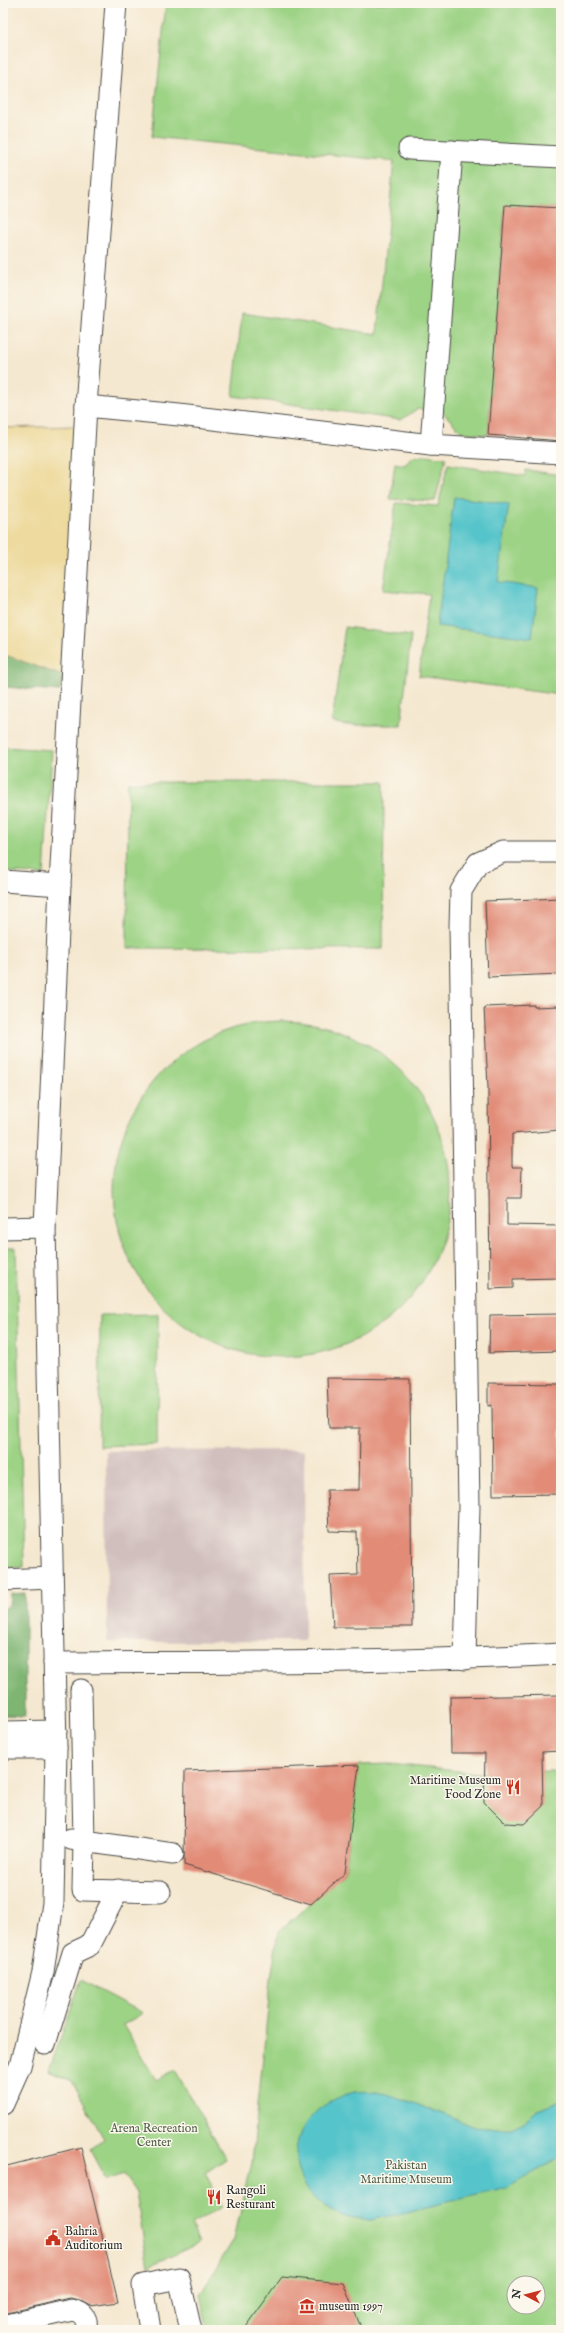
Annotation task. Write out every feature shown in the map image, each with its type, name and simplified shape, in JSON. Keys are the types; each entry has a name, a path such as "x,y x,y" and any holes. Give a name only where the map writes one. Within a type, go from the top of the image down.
{"street":[{"path":"3,2104 20,2066 43,1972 53,1903 56,1740 45,1227 60,885 86,406 116,3"},
{"path":"409,149 561,157"},
{"path":"431,445 452,151"},
{"path":"86,406 179,415 431,445 561,453"},
{"path":"464,1659 469,1507 460,926 461,891 478,863 503,852 561,852"},
{"path":"3,881 60,885"},
{"path":"3,1228 45,1227"},
{"path":"3,1580 52,1578"},
{"path":"54,1664 464,1659 561,1654"},
{"path":"81,1690 84,1841 83,1890 160,1892"},
{"path":"3,1732 56,1740"},
{"path":"3,1748 56,1740"},
{"path":"54,1836 173,1854"},
{"path":"45,2044 73,1953 90,1945 118,1890"},
{"path":"150,2330 143,2285 179,2278 191,2330"},
{"path":"3,2326 72,2310 78,2311 85,2317 87,2325 85,2330"}],"shaded area":[{"path":"304,1450 305,1641 107,1642 106,1451"}],"green space":[{"path":"166,3 561,3 561,188 557,208 505,205 488,435 461,432 442,411 417,409 401,420 233,396 242,313 377,334 394,161 152,137"},
{"path":"427,455 446,458 435,501 390,499 395,463 405,465 411,457"},
{"path":"448,464 525,476 526,470 561,475 561,695 419,676 429,594 383,590 396,503 438,506"},
{"path":"345,627 411,636 401,725 345,725 332,722"},
{"path":"3,654 63,676 60,691 3,687"},
{"path":"3,747 52,750 44,875 3,872"},
{"path":"128,782 384,782 383,949 127,948"},
{"path":"282,1021 315,1024 346,1034 375,1049 401,1070 422,1096 437,1125 447,1156 450,1189 447,1222 437,1253 422,1282 401,1308 375,1329 346,1344 315,1354 282,1357 249,1354 218,1344 189,1329 163,1308 142,1282 127,1253 117,1222 114,1189 117,1156 127,1125 142,1096 163,1070 189,1049 218,1034 249,1024"},
{"path":"3,1248 16,1248 24,1567 3,1568"},
{"path":"158,1314 157,1444 99,1446 100,1315"},
{"path":"25,1593 25,1716 3,1715 3,1610 9,1605 10,1594"},
{"name":"Pakistan Maritime Museum","path":"389,1764 479,1773 553,1771 561,1776 561,2330 208,2330 200,2295 234,2239 252,2163 271,1979 278,1932 345,1873 359,1765"},
{"name":"Arena Recreation Center","path":"81,1980 143,2013 123,2025 156,2080 175,2070 226,2159 205,2173 223,2207 191,2225 199,2243 148,2267 136,2193 123,2174 106,2180 90,2150 104,2139 72,2081 49,2071"}],"sand":[{"path":"76,426 63,676 3,654 3,428"}],"water":[{"path":"454,497 509,504 498,582 538,588 532,638 437,626"},
{"path":"378,2091 420,2105 475,2127 486,2128 511,2128 524,2122 535,2111 561,2101 561,2157 507,2188 372,2220 350,2218 330,2211 314,2199 303,2183 297,2166 297,2147 303,2128 318,2110 336,2099 351,2093"}],"building":[{"path":"505,205 561,208 561,441 488,435"},
{"path":"561,898 561,974 488,977 485,901"},
{"path":"534,1005 534,1007 561,1006 561,1130 512,1134 512,1167 522,1167 521,1198 507,1198 507,1225 561,1226 561,1278 513,1279 513,1288 490,1289 488,1087 484,1007"},
{"path":"561,1314 561,1351 489,1353 490,1315"},
{"path":"327,1378 410,1379 412,1627 333,1627 330,1576 358,1575 357,1532 329,1531 327,1490 359,1490 360,1428 329,1428"},
{"path":"488,1383 561,1384 561,1494 493,1495 492,1405 488,1406"},
{"path":"560,1695 561,1751 542,1752 543,1806 524,1824 505,1823 484,1802 485,1753 451,1753 450,1697"},
{"path":"359,1765 345,1873 311,1904 184,1865 185,1771"},
{"name":"Bahria Auditorium","path":"81,2147 118,2302 91,2306 80,2300 70,2298 3,2314 3,2174 7,2166"},
{"name":"museum 1997","path":"282,2277 343,2283 362,2330 244,2330"}],"place":[{"name":"Maritime Museum Food Zone","path":"513,1787"},
{"name":"Rangoli Resturant","path":"214,2197"},
{"name":"Bahria Auditorium","path":"53,2238"},
{"name":"museum 1997","path":"307,2306"}]}
